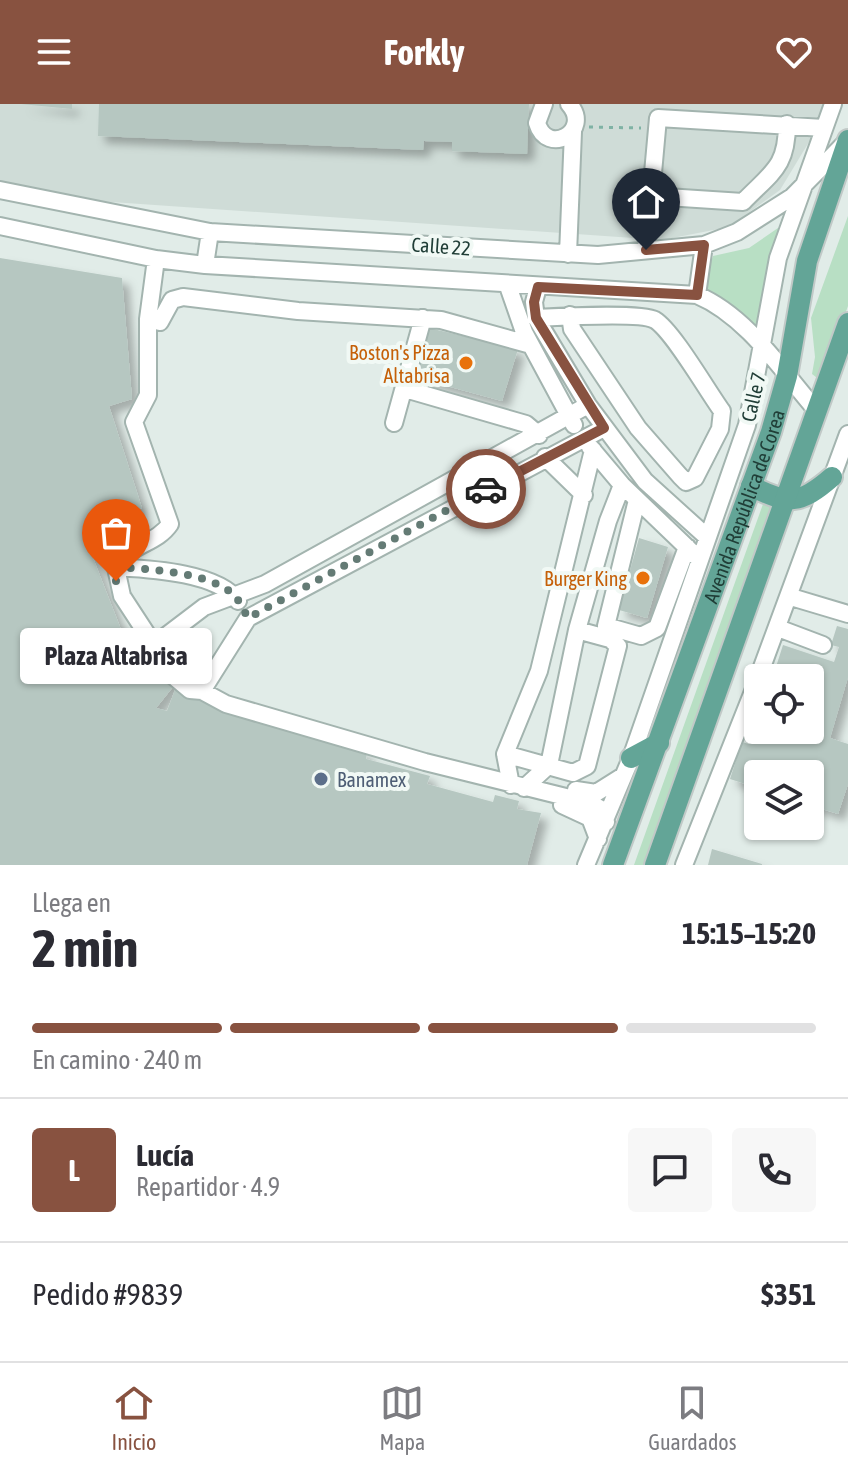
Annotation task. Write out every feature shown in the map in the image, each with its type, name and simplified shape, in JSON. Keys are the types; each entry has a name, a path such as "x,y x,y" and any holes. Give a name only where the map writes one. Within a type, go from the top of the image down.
{"main road":[{"name":"Avenida República de Corea","path":"613,865 771,432 787,376 807,261 848,140"},
{"name":"Avenida República de Corea","path":"655,865 848,323"},
{"path":"751,486 787,501 815,493 832,477"},
{"path":"627,766 659,743"}],"street":[{"path":"544,104 537,116 543,134 555,140 574,129"},
{"path":"568,254 576,113 569,104"},
{"name":"Calle 7","path":"586,865 627,766 693,553 707,537 747,425 778,258 833,104"},
{"path":"646,250 658,118 824,128"},
{"path":"651,196 743,202 782,162 787,150 787,124"},
{"name":"Calle 22","path":"0,190 210,232 568,254 646,250 704,245 764,217 805,186 848,140"},
{"name":"Calle 22","path":"0,226 156,259 205,265 508,286 697,295"},
{"path":"205,265 210,232"},
{"path":"704,245 697,295 714,302 763,349 817,411"},
{"path":"116,567 131,549 166,531 170,524 134,422 148,395 148,319 156,259"},
{"path":"508,286 531,345 588,444 622,485 693,553 657,628 641,636 606,626 637,500"},
{"path":"538,287 534,302 536,318 588,405 645,481 707,537"},
{"path":"148,319 160,322 172,300 183,297 298,311 423,318 531,345"},
{"path":"536,318 570,315 580,318 646,317 664,328 722,411 720,429 695,478 686,482 638,428 572,329 570,315"},
{"path":"394,423 423,318"},
{"path":"405,389 526,424 539,435"},
{"path":"154,645 204,607 236,597 333,546 539,435 588,405"},
{"path":"202,691 248,618 545,457 588,444 604,428"},
{"path":"764,664 791,597 848,434"},
{"path":"588,444 584,495 539,671 505,754 518,787 577,809 590,818 598,839"},
{"path":"545,457 584,495"},
{"path":"452,480 464,500"},
{"path":"518,787 549,765 577,630 608,521 622,485"},
{"path":"333,546 347,565"},
{"path":"116,567 175,573 226,589 236,597 248,618"},
{"path":"116,567 122,596 154,645 172,651 200,678 202,691"},
{"path":"791,597 848,614"},
{"path":"778,628 823,645"},
{"path":"505,754 573,773 587,766 618,646 610,639 577,630"},
{"path":"202,691 226,704 518,787 590,803 601,809 606,822"},
{"path":"684,865 744,713"},
{"path":"518,787 549,783 596,793 627,766"}],"path":[{"path":"574,129 657,128"}],"shaded area":[{"path":"0,104 823,104 812,137 780,190 729,227 662,240 97,201 0,181"}],"green space":[{"path":"848,216 848,306 821,381 812,374 815,357 811,318"},
{"path":"778,228 782,229 761,302 760,334 703,286 713,256 749,248"},
{"path":"763,504 775,509 647,865 634,865"}],"building":[{"path":"21,104 72,104 72,109"},
{"path":"99,104 529,104 527,154 452,151 452,142 424,141 423,150 98,136"},
{"path":"0,258 122,278 132,399 109,406 142,508 82,530 133,660 140,652 153,663 169,648 189,667 156,708 167,711 175,690 308,728 328,742 367,753 366,759 430,776 427,784 493,802 495,795 519,801 517,809 541,813 527,865 0,865"},
{"name":"Boston's Pizza Altabrisa","path":"429,328 518,349 502,401 414,377"},
{"name":"Burger King","path":"639,538 668,547 647,618 619,610"},
{"path":"837,626 848,629 848,677 830,738 848,744 848,784 838,814 824,810 824,760 744,760 744,784 730,779 742,742 824,744 824,664 777,664 783,645 834,662 839,647 831,645"},
{"path":"712,849 762,864 762,865 708,865"}],"way so far":[{"path":"116,581 116,567 160,570 191,577 226,589 236,597 248,618 486,489"}],"place":[{"name":"Boston's Pizza Altabrisa","path":"466,363"},
{"name":"Burger King","path":"643,578"},
{"name":"Plaza Altabrisa","path":"116,581"},
{"name":"Banamex","path":"321,779"}],"route":[{"path":"486,489 604,428 536,318 534,302 538,287 697,295 704,245 646,250"}]}
